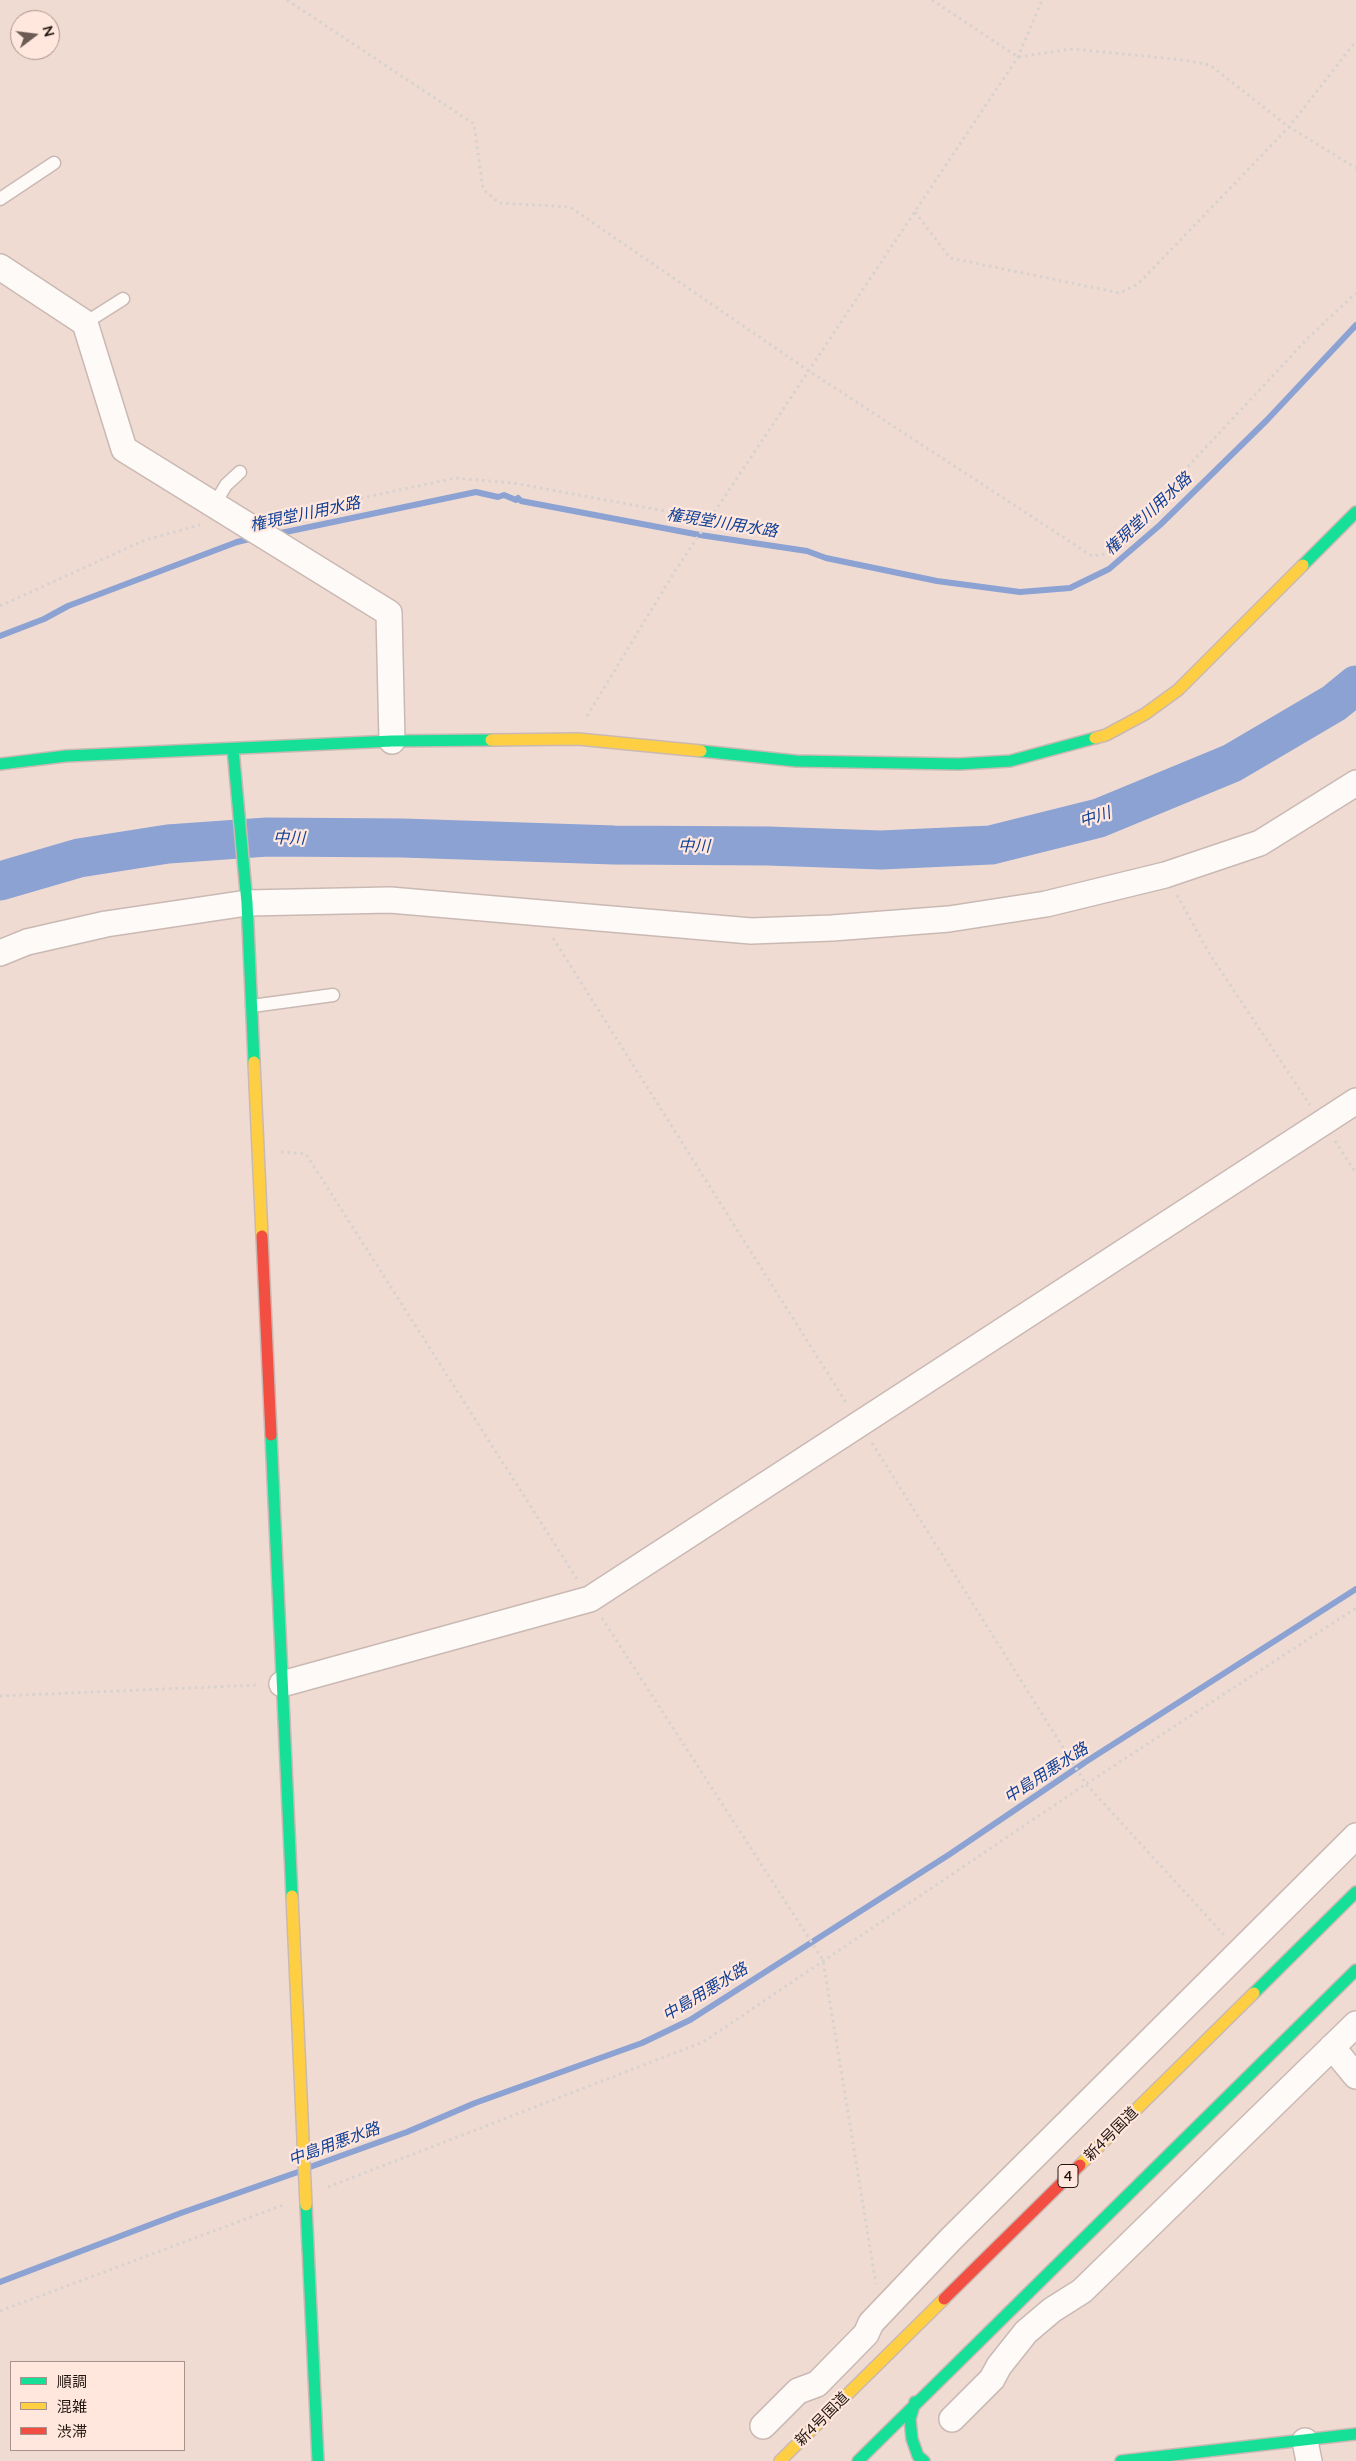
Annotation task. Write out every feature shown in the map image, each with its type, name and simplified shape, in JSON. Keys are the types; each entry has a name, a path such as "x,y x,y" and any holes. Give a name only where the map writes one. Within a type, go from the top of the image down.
{"main road":[{"path":"0,764 66,756 392,741 578,739 796,761 958,764 1010,761 1106,735 1145,714 1178,690 1356,512"},
{"path":"233,749 246,893 252,1006 318,2461"},
{"name":"新4号国道","path":"780,2461 1356,1892"},
{"path":"858,2461 1356,1970"},
{"path":"916,2402 910,2419 912,2439 918,2456 924,2461"},
{"path":"1121,2461 1307,2451 1356,2434"}],"street":[{"path":"0,267 85,323 124,449 389,613 392,741"},
{"path":"0,953 27,942 246,893 390,900 760,931 832,928 948,919 1046,904 1165,875 1260,843 1356,783"},
{"path":"282,1684 590,1599 1356,1101"},
{"path":"763,2426 798,2391 817,2384 866,2334 871,2323 881,2312 951,2240 1356,1836"},
{"path":"952,2419 992,2379 999,2366 1026,2332 1052,2310 1082,2290 1356,2024"},
{"path":"1332,2047 1356,2076"},
{"path":"1007,2314 1026,2332"},
{"path":"843,2357 865,2376"}],"lane":[{"path":"0,199 54,163"},
{"path":"85,323 123,299"},
{"path":"214,504 226,485 240,472"},
{"path":"252,1006 333,995"}],"path":[{"path":"287,0 474,124 483,189 499,203 570,208 809,370 1092,556 1106,554 1309,337 1356,292"},
{"path":"932,0 1018,57 1072,49 1183,60 1210,65 1289,127 1356,168"},
{"path":"578,739 590,710 674,571 1018,57 1042,0"},
{"path":"915,212 950,258 1120,293 1138,284 1289,127 1356,41"},
{"path":"0,606 145,540 198,525 348,501 455,478 513,482 709,519"},
{"path":"1165,875 1209,953 1356,1173"},
{"path":"258,1150 306,1154 822,1960 881,2312"},
{"path":"0,2311 307,2196 703,2042 822,1960 1226,1691 1356,1608"},
{"path":"0,1696 282,1684"}],"waterway":[{"name":"権現堂川用水路","path":"276,534 476,492 498,497 504,495 516,500 518,498 521,501 700,535 807,551 826,558 937,581 1020,592 1070,588 1109,569 1160,525 1267,420 1356,325"},
{"name":"権現堂川用水路","path":"0,636 44,619 68,606 237,542 254,538"},
{"name":"中川","path":"0,881 79,858 168,844 267,837 402,838 614,845 768,846 881,850 991,845 1099,818 1232,763 1334,703 1356,685"},
{"name":"中島用悪水路","path":"310,2167 407,2132 475,2103 642,2043 690,2020 950,1854 1087,1761 1356,1589"},
{"name":"中島用悪水路","path":"0,2282 181,2213 298,2172"}],"traffic: fast":[{"path":"1303,565 1356,512"},
{"path":"701,751 796,761 959,764 1010,761 1095,738"},
{"path":"0,764 66,756 392,741 491,740"},
{"path":"233,749 247,903 254,1062"},
{"path":"271,1435 292,1896"},
{"path":"1254,1993 1356,1892"},
{"path":"858,2461 1356,1970"},
{"path":"306,2205 318,2461"},
{"path":"915,2402 910,2419 912,2439 918,2456 924,2461"},
{"path":"1121,2461 1356,2434"}],"traffic: slow":[{"path":"1095,738 1106,735 1145,714 1178,690 1303,565"},
{"path":"491,740 578,739 701,751"},
{"path":"254,1062 262,1236"},
{"path":"292,1896 306,2205"},
{"path":"1080,2165 1254,1993"},
{"path":"780,2461 944,2299"}],"traffic: jam":[{"path":"262,1236 271,1435"},
{"path":"944,2299 1080,2165"}]}
